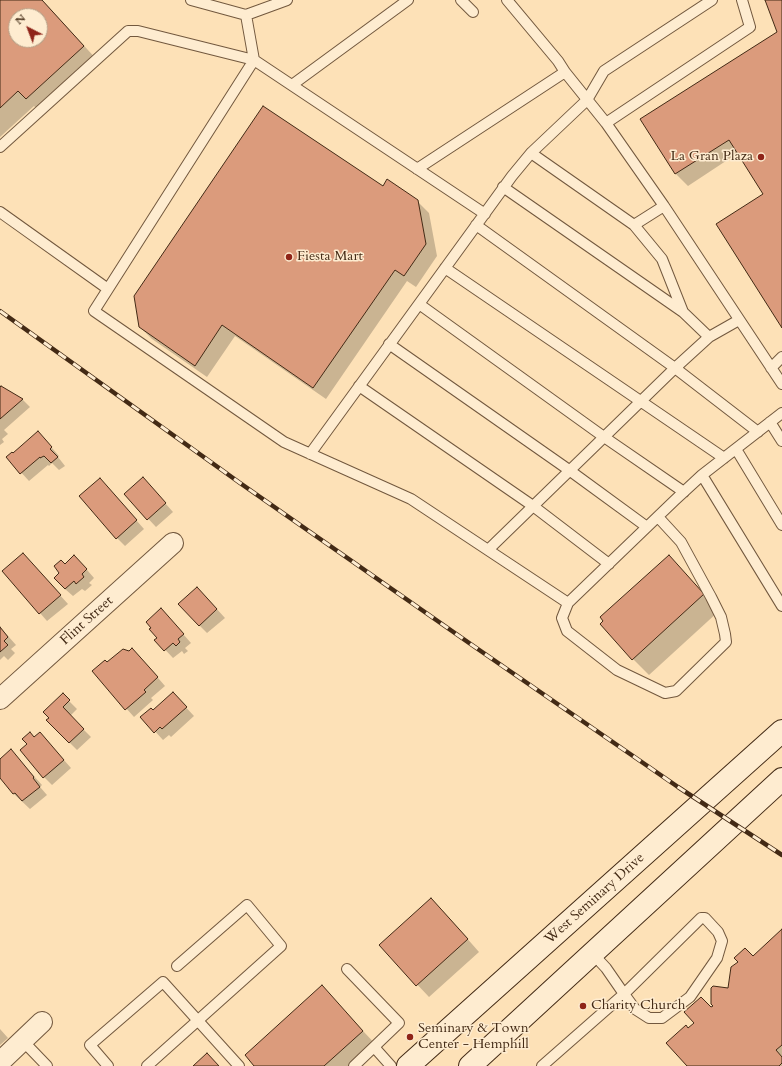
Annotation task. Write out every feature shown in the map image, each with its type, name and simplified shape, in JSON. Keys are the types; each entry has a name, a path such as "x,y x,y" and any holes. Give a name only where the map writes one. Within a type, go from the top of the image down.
{"main road":[{"name":"West Seminary Drive","path":"408,1066 782,731"},
{"path":"470,1066 782,779"}],"street":[{"name":"Flint Street","path":"0,699 174,543"},
{"path":"0,1062 42,1022"}],"lane":[{"path":"191,0 246,15 287,0"},
{"path":"292,85 408,0"},
{"path":"461,0 473,12"},
{"path":"507,0 553,55 606,123 664,206 782,384"},
{"path":"310,454 503,187 531,153 587,100 604,71 712,0"},
{"path":"606,123 750,27 742,0"},
{"path":"246,15 254,60 94,311 284,442 411,499 568,603"},
{"path":"0,147 128,32 138,31 254,60 484,214"},
{"path":"416,169 565,72"},
{"path":"531,153 634,225 662,259 683,312"},
{"path":"503,187 683,312 708,338"},
{"path":"634,225 664,206"},
{"path":"0,212 108,289"},
{"path":"476,225 675,368 758,432"},
{"path":"445,268 724,458"},
{"path":"419,304 604,437 684,492"},
{"path":"488,550 675,368 708,338 739,320"},
{"path":"389,344 570,470 647,527"},
{"path":"771,368 782,357"},
{"path":"359,386 533,506 608,564"},
{"path":"658,517 681,542 711,597 721,617 726,642 676,691 665,693 617,670 567,631 562,618 568,603 684,492 782,412"},
{"path":"770,422 782,441"},
{"path":"736,449 782,525"},
{"path":"702,476 782,606"},
{"path":"147,1066 281,946 247,905 177,966"},
{"path":"542,1066 624,994 701,918 705,918 718,932 722,941 717,958 690,997 662,1018 649,1018 635,1009 624,994 606,968 592,953"},
{"path":"347,969 399,1023 354,1066"},
{"path":"108,1066 90,1045 163,982 239,1066"},
{"path":"22,1040 47,1066"},
{"path":"374,1047 391,1066"}],"building":[{"path":"0,0 42,0 84,46 26,99 18,91 0,108"},
{"name":"La Gran Plaza","path":"765,0 782,0 782,328 716,224 763,194 729,140 675,174 640,119 777,32"},
{"name":"Fiesta Mart","path":"263,106 383,186 387,179 418,200 426,244 404,276 395,270 313,388 222,325 195,366 139,327 134,296"},
{"path":"1,386 23,399 0,419 0,387"},
{"path":"38,431 52,447 50,449 58,457 51,463 44,456 40,457 20,474 6,457 12,452 13,453"},
{"path":"143,477 166,503 147,520 124,494"},
{"path":"100,478 137,520 116,539 79,496"},
{"path":"23,553 61,595 39,614 2,571"},
{"path":"74,555 87,569 82,574 84,577 76,584 74,581 65,589 54,578 59,573 54,566 61,560 65,564"},
{"path":"669,555 704,594 632,660 600,624 603,621 600,617"},
{"path":"197,587 217,609 199,626 178,604"},
{"path":"161,608 184,634 178,639 180,642 176,646 173,643 164,651 154,640 157,638 149,629 151,628 146,622"},
{"path":"0,627 8,637 4,641 8,645 0,652"},
{"path":"132,648 158,677 144,690 146,692 125,710 92,671 105,660 107,662 123,649 129,651"},
{"path":"173,692 187,707 162,729 160,727 154,733 140,717 151,708 153,710"},
{"path":"63,693 70,700 63,707 84,729 69,743 46,720 49,718 43,712"},
{"path":"30,732 34,737 40,732 64,760 43,778 20,750 27,744 22,739"},
{"path":"11,749 34,777 33,778 40,787 22,801 15,793 13,794 0,778 0,759"},
{"path":"431,898 468,939 416,986 379,945"},
{"path":"782,929 782,1045 776,1050 782,1057 782,1063 779,1066 687,1066 666,1043 686,1025 688,1028 694,1023 684,1012 701,997 711,1007 713,1006 711,1004 711,988 713,986 728,988 731,967 738,962 734,958 745,948 753,956"},
{"path":"322,985 363,1031 324,1066 254,1066 245,1055"},
{"path":"207,1053 219,1066 193,1066"}],"railway":[{"path":"0,311 240,483 472,645 678,787 782,855"}],"place":[{"name":"La Gran Plaza","path":"761,157"},
{"name":"Fiesta Mart","path":"289,257"},
{"name":"Charity Church","path":"583,1006"},
{"name":"Seminary & Town Center - Hemphill","path":"410,1037"}]}
